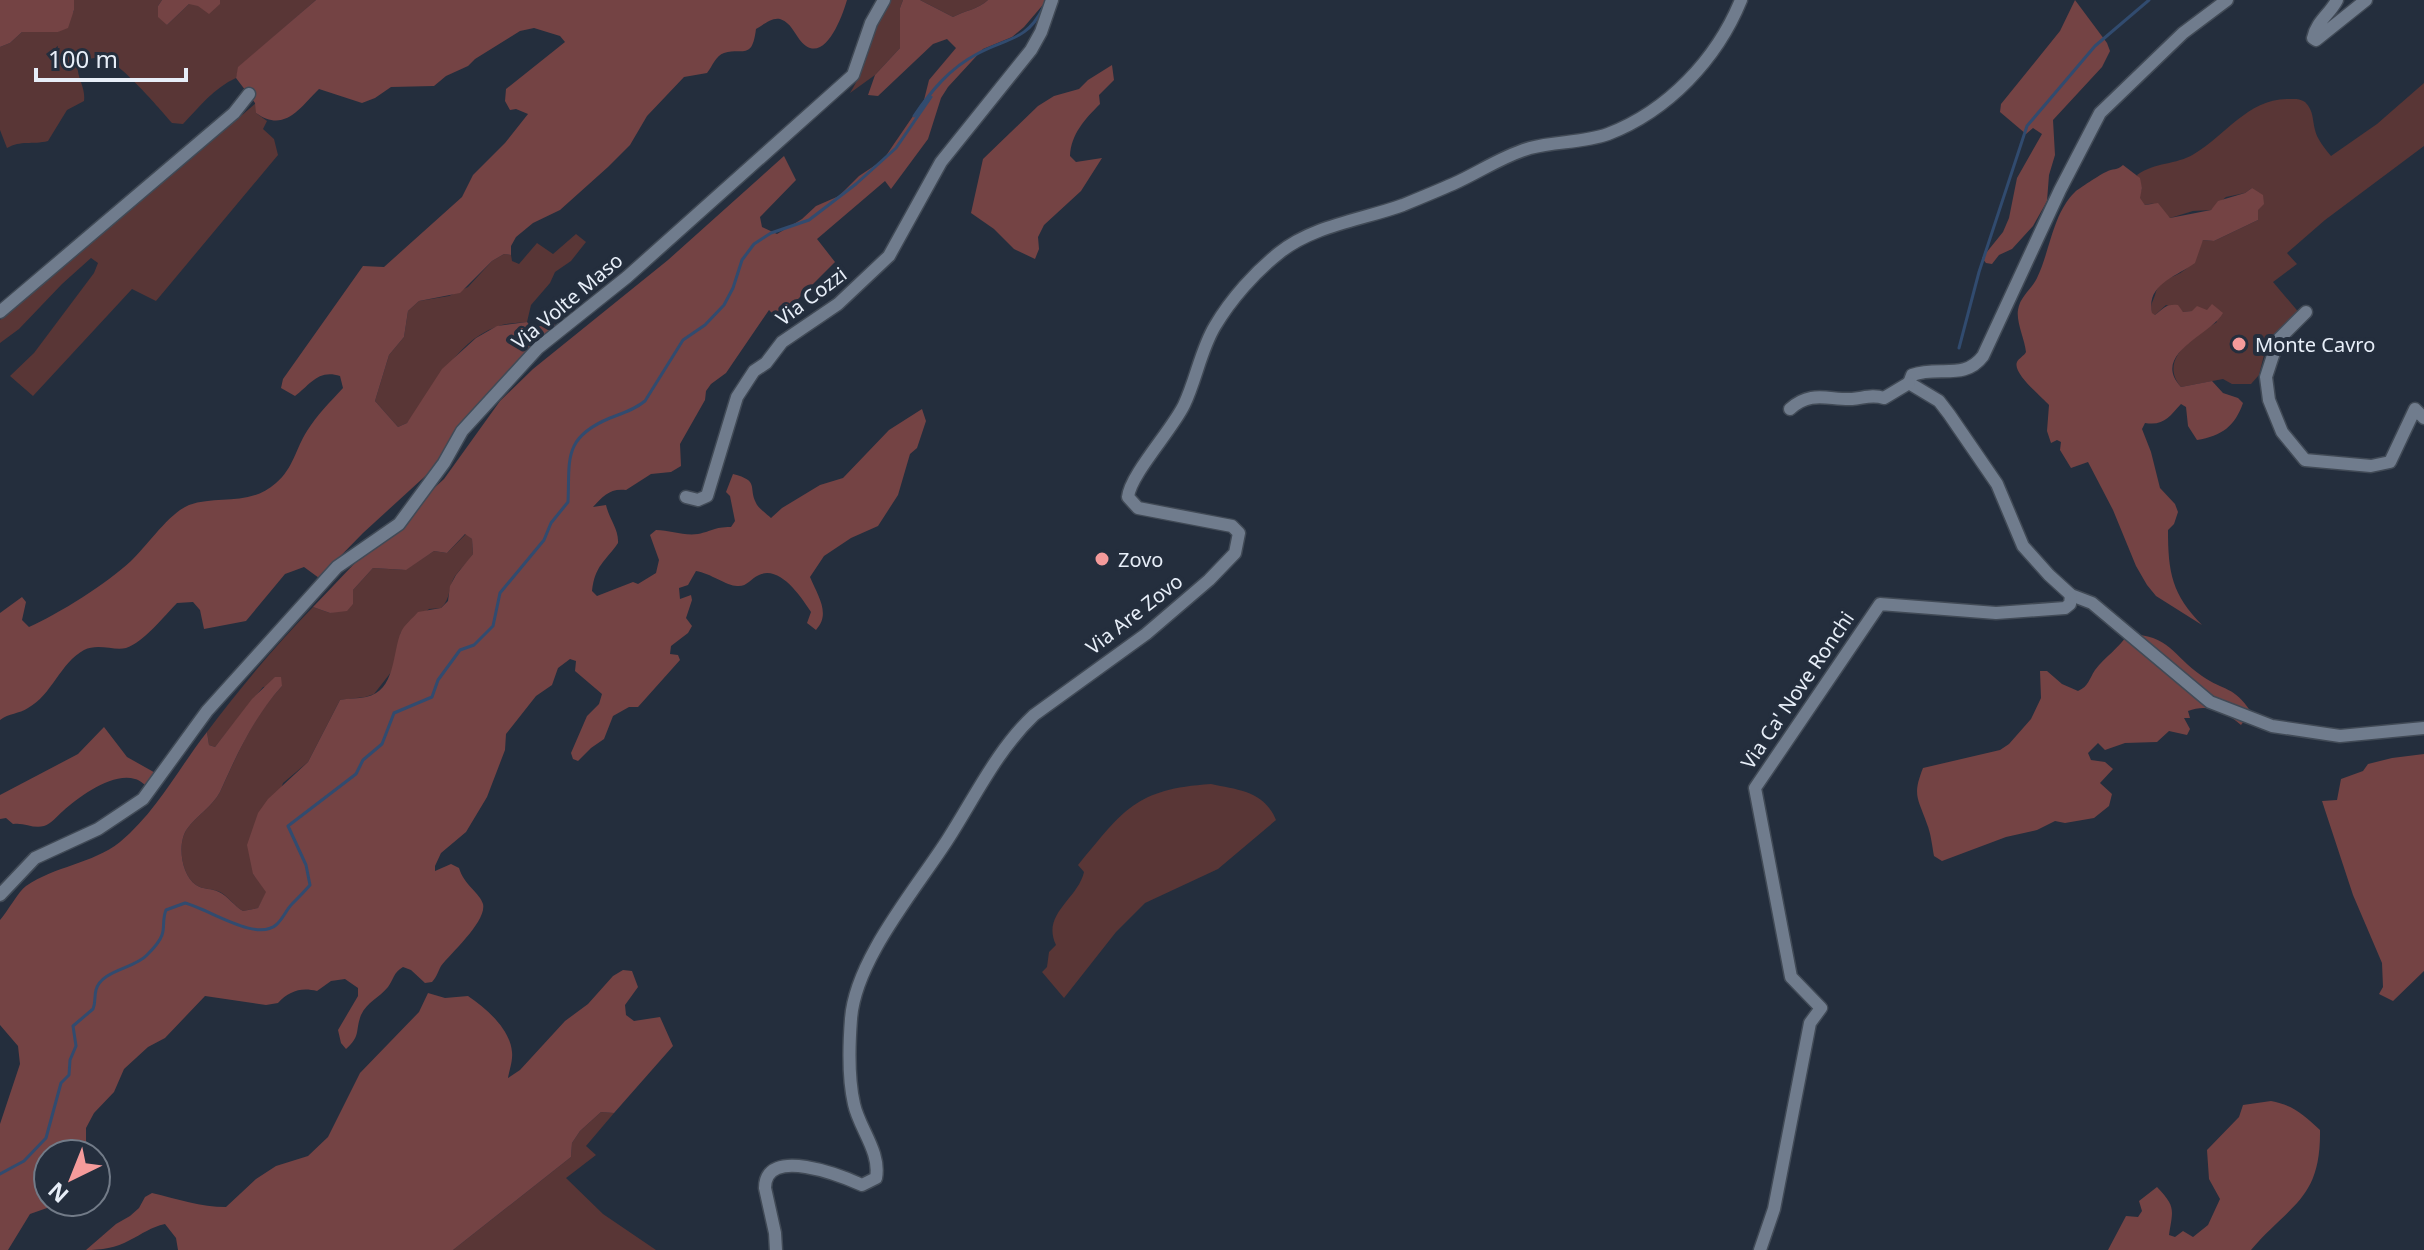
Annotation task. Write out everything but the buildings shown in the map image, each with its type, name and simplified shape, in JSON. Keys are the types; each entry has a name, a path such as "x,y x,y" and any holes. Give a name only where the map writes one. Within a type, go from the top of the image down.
{"street":[{"name":"Via Volte Maso","path":"0,895 35,858 98,829 143,799 207,711 337,567 399,524 444,463 462,431 538,348 627,277 853,75 871,23 884,0"},
{"name":"Via Cozzi","path":"686,497 698,500 707,496 737,397 754,371 766,363 782,342 838,304 889,256 941,162 1031,50 1052,0"},
{"name":"Via Are Zovo","path":"776,1250 765,1188 770,1174 783,1165 796,1165 862,1185 876,1178 876,1159 854,1105 851,1082 850,1017 858,983 875,951 990,770 1018,730 1034,715 1146,634 1209,580 1235,553 1239,533 1232,526 1138,508 1128,497 1137,475 1182,410 1214,327 1244,288 1280,252 1304,237 1403,205 1454,184 1495,161 1532,147 1598,137 1628,123 1677,92 1697,74 1710,58 1741,0"},
{"path":"1790,409 1796,403 1829,395 1847,399 1874,395 1884,398 1909,383 1912,375 1942,369 1960,372 1974,367 1983,356 2060,190 2100,113 2183,33 2227,0"},
{"path":"2337,0 2316,27 2313,38 2316,40 2366,0"},
{"path":"0,312 234,113 249,94"},
{"path":"2306,312 2278,340 2266,377 2269,400 2282,432 2305,460 2371,466 2390,462 2415,409 2424,418"},
{"path":"1909,383 1939,401 1949,414 1997,484 2023,546 2049,575 2071,595 2092,603 2210,702 2272,726 2340,736 2424,728"},
{"name":"Via Ca' Nove Ronchi","path":"1760,1250 1774,1209 1810,1023 1821,1008 1791,977 1755,788 1880,604 1996,613 2065,608 2070,604 2071,595"}],"shaded area":[{"path":"0,0 74,0 74,10 68,28 58,32 22,32 0,47"},
{"path":"74,0 162,0 158,6 167,25 189,4 220,4 220,0 316,0 239,67 236,78 214,92 183,124 172,123 119,67 97,58 78,61 84,101 67,110 48,141 7,148 0,130 0,47 22,32 58,32 74,11"},
{"path":"162,0 220,0 220,4 209,14 189,4 167,25 158,17 158,6"},
{"path":"316,0 847,0 833,34 821,47 814,49 806,46 788,24 774,19 756,29 752,45 746,51 721,54 707,73 684,77 647,116 630,145 608,167 560,210 533,223 516,237 511,246 511,255 504,254 492,261 460,293 419,301 408,311 404,337 389,355 375,401 398,427 407,423 442,369 476,338 497,326 527,322 532,328 554,323 556,333 523,358 489,392 433,469 319,578 304,567 285,574 246,621 204,629 200,610 193,602 177,603 133,645 121,649 95,647 84,650 68,663 36,702 0,720 0,613 22,597 26,602 22,620 29,627 41,622 121,569 181,509 200,502 255,495 282,477 311,425 343,388 340,376 320,376 295,396 281,388 283,379 363,266 384,267 462,197 473,175 528,114 510,110 505,101 506,89 565,42 560,36 534,28 520,31 434,86 391,87 362,103 319,89 290,116 266,119 256,113 255,103 236,78 238,67"},
{"path":"889,0 903,0 900,8 900,48 875,75 850,93 862,70"},
{"path":"903,0 920,0 953,17 988,0 1047,0 1012,37 983,49 948,87 941,98 928,139 891,189 885,181 817,239 835,262 778,319 769,310 726,373 711,384 680,444 681,466 671,472 651,474 626,490 611,492 593,507 606,505 618,538 618,543 596,575 592,591 597,596 633,582 638,584 656,573 659,560 650,535 656,530 692,534 731,527 735,521 730,496 726,492 733,474 750,482 757,505 771,518 820,485 843,478 889,430 922,409 926,421 917,448 910,454 898,495 878,526 851,538 824,556 810,577 823,611 823,618 816,630 807,623 811,612 802,598 775,574 759,575 737,586 696,571 688,585 679,588 680,599 691,595 692,600 686,618 692,626 671,646 670,654 678,655 680,660 638,707 629,707 613,716 604,739 578,761 573,759 571,753 587,716 599,704 602,694 575,671 576,661 570,659 558,668 552,685 536,696 506,734 505,750 487,797 466,832 441,853 435,866 435,871 451,864 459,868 479,896 483,911 474,928 441,966 432,982 425,983 411,970 400,969 388,987 364,1011 356,1037 346,1049 338,1030 358,996 358,988 345,979 331,981 317,991 296,991 278,1003 266,1005 205,996 165,1038 148,1047 124,1069 114,1092 94,1113 86,1128 86,1138 32,1138 32,1213 8,1250 0,1250 0,1124 20,1064 18,1046 0,1025 0,920 16,897 37,879 98,855 120,842 156,803 207,732 209,745 215,747 252,699 275,677 281,677 282,686 255,723 220,792 187,829 181,850 187,874 196,885 222,894 243,911 258,908 266,892 253,874 247,845 258,813 268,799 308,762 340,700 366,697 383,687 402,629 418,612 441,608 448,601 450,586 473,554 472,539 465,534 447,553 434,551 406,570 373,568 353,590 353,604 347,611 330,613 313,607 373,544 444,479 500,401 533,369 668,260 784,156 796,180 760,217 762,227 777,234 816,206 839,196 859,176 883,160 924,100 929,80 956,48 947,39 933,44 878,96 868,95 875,75 900,48 900,8"},
{"path":"920,0 988,0 953,17"},
{"path":"2075,0 2110,51 2102,67 2053,120 2055,155 2049,175 2047,201 2033,226 2012,249 1999,255 1992,264 1986,263 1982,258 2003,232 2017,178 2042,134 2033,128 2026,134 2000,112 2001,104 2060,31"},
{"path":"1112,65 1114,80 1099,95 1100,104 1076,134 1070,156 1076,162 1102,158 1081,191 1044,225 1038,237 1039,249 1035,259 1014,249 994,229 971,213 983,159 1038,106 1054,96 1079,89"},
{"path":"2424,83 2424,146 2325,220 2287,253 2297,264 2273,282 2301,315 2264,355 2259,375 2251,384 2232,384 2223,379 2181,387 2175,377 2176,358 2190,341 2217,322 2207,310 2183,312 2166,305 2155,315 2152,314 2152,302 2164,281 2191,264 2203,240 2214,241 2258,220 2252,188 2245,193 2226,197 2211,210 2193,211 2170,218 2158,205 2145,205 2139,198 2142,188 2137,175 2187,158 2248,112 2260,105 2287,99 2301,100 2308,105 2318,137 2331,156 2377,124"},
{"path":"256,103 256,113 267,121 263,129 274,139 278,155 156,301 132,289 33,396 10,376 34,353 94,273 98,263 91,258 19,329 0,343 0,320 112,220 177,171"},
{"path":"2123,165 2140,178 2140,198 2145,205 2158,203 2170,218 2211,210 2218,201 2252,188 2263,195 2264,204 2258,210 2258,220 2214,241 2203,240 2195,263 2164,282 2151,303 2155,315 2165,307 2174,305 2178,305 2183,312 2192,311 2197,306 2207,310 2212,304 2223,313 2178,355 2173,365 2173,375 2181,387 2212,381 2223,393 2243,403 2232,424 2206,438 2197,440 2188,426 2186,407 2181,404 2166,420 2145,423 2142,429 2160,488 2178,512 2168,530 2174,582 2184,603 2202,625 2156,596 2147,585 2088,462 2071,468 2060,450 2061,442 2051,443 2047,431 2049,405 2023,378 2017,367 2026,352 2018,320 2019,305 2037,278 2062,210 2077,190 2103,173"},
{"path":"576,234 586,242 571,261 555,272 550,283 531,305 527,322 500,326 468,344 407,423 398,427 375,401 389,355 404,337 408,311 419,301 449,296 468,287 492,261 504,254 511,255 512,261 519,264 537,243 553,254"},
{"path":"466,534 472,539 473,554 455,576 444,604 441,608 429,609 401,632 392,671 374,694 340,700 308,762 283,783 253,874 267,892 258,908 243,911 220,892 196,885 184,867 181,850 184,835 217,797 254,723 282,686 263,687 215,747 209,745 207,732 219,716 271,652 313,607 330,613 353,604 353,590 373,568 405,570 434,551 447,553"},
{"path":"2128,634 2162,642 2202,676 2234,693 2251,712 2241,725 2216,710 2195,709 2188,711 2190,718 2184,718 2190,729 2187,735 2169,731 2157,742 2125,743 2105,750 2098,743 2088,753 2091,760 2105,762 2113,769 2100,783 2112,794 2109,806 2094,818 2065,823 2055,821 2037,830 2006,837 1942,861 1934,856 1930,832 1918,797 1923,768 2000,750 2031,719 2041,698 2040,671 2047,671 2062,684 2078,691 2087,685 2095,670"},
{"path":"104,727 127,757 159,775 150,789 135,779 116,779 87,793 44,826 13,824 6,818 0,819 0,795 78,754"},
{"path":"2424,754 2424,971 2393,1001 2379,994 2383,987 2382,963 2353,895 2322,801 2337,800 2341,779 2363,771 2368,764"},
{"path":"1211,784 1258,797 1276,820 1218,869 1145,903 1116,932 1064,998 1042,972 1047,967 1049,952 1056,945 1053,924 1084,872 1078,865 1133,806 1165,791"},
{"path":"623,970 632,971 638,987 625,1005 626,1015 634,1021 660,1017 673,1046 614,1113 601,1112 580,1131 572,1143 571,1157 453,1250 178,1250 176,1238 165,1224 119,1245 86,1250 130,1216 152,1193 226,1207 256,1179 276,1166 308,1156 328,1137 360,1073 419,1012 428,993 445,998 468,996 496,1020 507,1035 512,1052 508,1078 520,1070 565,1021 588,1004 613,976"},
{"path":"2271,1101 2298,1111 2320,1130 2319,1153 2309,1187 2251,1250 2108,1250 2126,1216 2138,1217 2142,1211 2139,1201 2157,1187 2172,1209 2169,1235 2175,1237 2183,1231 2193,1237 2208,1225 2220,1199 2209,1179 2207,1150 2239,1117 2243,1105"},
{"path":"601,1112 614,1113 586,1146 596,1155 566,1178 603,1214 656,1250 453,1250 571,1157 572,1143 580,1131"}],"waterway":[{"path":"1959,348 1979,272 2027,126 2095,46 2149,0"},
{"path":"0,1174 24,1161 46,1138 61,1083 69,1075 70,1060 76,1046 73,1026 93,1009 96,990 104,978 141,960 156,945 163,932 166,910 185,903 232,923 257,930 267,929 278,923 310,885 306,865 288,826 356,774 363,760 382,744 394,713 432,697 438,680 460,650 474,645 493,626 500,593 544,540 551,523 568,502 572,452 583,434 645,401 683,340 705,325 724,305 742,260 754,244 771,233 809,220 856,184 896,148 931,97 914,116 920,107 950,73 977,54 1023,33 1043,8"}],"place":[{"name":"Monte Cavro","path":"2239,344"},
{"name":"Zovo","path":"1102,559"}]}
